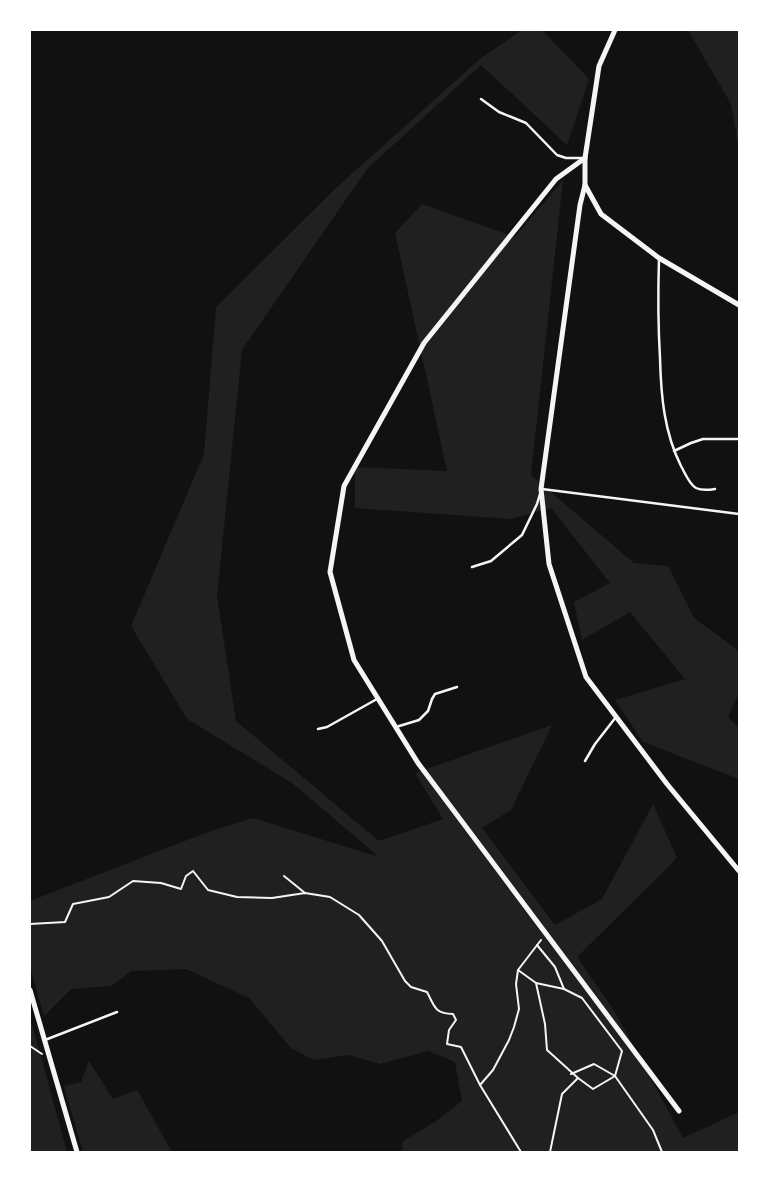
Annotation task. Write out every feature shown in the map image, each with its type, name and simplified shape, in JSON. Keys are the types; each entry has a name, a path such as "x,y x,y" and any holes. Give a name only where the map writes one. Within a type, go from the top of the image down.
{"street":[{"path":"615,30 598,66 586,158 585,185 580,205 541,489 549,564 586,677 667,784 739,872"},
{"path":"586,158 556,179 424,343 344,486 330,572 354,660 418,763 679,1111"},
{"path":"585,185 601,214 659,258 739,305"},
{"path":"30,990 77,1152"}],"lane":[{"path":"481,99 499,112 526,123 557,155 566,158 586,158"},
{"path":"659,258 658,326 661,392 666,425 674,452 690,482 696,488 704,490 715,489"},
{"path":"674,452 691,442 704,439 739,439"},
{"path":"472,566 491,561 522,535 537,504 541,489 739,514"},
{"path":"396,727 419,720 428,712 435,694 457,686"},
{"path":"318,729 327,727 378,698"},
{"path":"585,761 594,744 616,717"},
{"path":"44,1041 117,1012"}],"path":[{"path":"30,924 66,922 72,904 109,897 133,880 161,883 181,889 186,876 193,871 208,890 237,897 272,898 305,894 330,896 359,915 382,941 404,980 411,988 428,992 437,1011 443,1014 453,1014 456,1020 449,1030 447,1044 462,1047 480,1085 521,1152"},
{"path":"284,876 305,894"},
{"path":"480,1085 493,1070 514,1027 519,1009 516,984 518,970 546,934"},
{"path":"537,945 555,967 564,989"},
{"path":"518,970 536,983 564,989 582,998 622,1051 615,1076 593,1088 572,1074 547,1050 545,1024 536,983"},
{"path":"30,1046 41,1054 49,1054"},
{"path":"572,1074 594,1064 615,1076 653,1130 662,1152"},
{"path":"550,1152 562,1094 578,1078"}],"shaded area":[{"path":"522,30 544,30 589,79 567,145 481,65 367,169 242,350 217,596 236,721 379,841 443,819 415,773 552,725 511,810 482,828 555,925 602,899 653,804 677,858 577,957 615,1012 683,1138 739,1112 739,1152 402,1152 403,1141 435,1122 462,1101 455,1062 428,1051 380,1064 349,1055 314,1060 291,1048 249,998 186,969 132,971 111,986 71,989 44,1016 30,967 30,901 208,832 253,818 379,857 292,783 187,719 131,626 204,454 216,307 337,187 481,58"},
{"path":"688,30 739,30 739,150 731,104"},
{"path":"563,180 531,475 634,563 668,566 694,618 739,651 739,694 728,717 739,728 739,779 643,742 615,700 685,679 630,612 582,640 574,602 610,583 551,508 511,519 355,508 355,467 447,471 395,233 422,204 515,237"},
{"path":"30,1017 67,1152 30,1152"},
{"path":"89,1061 113,1099 137,1090 172,1152 83,1152 64,1086 81,1082"}]}
